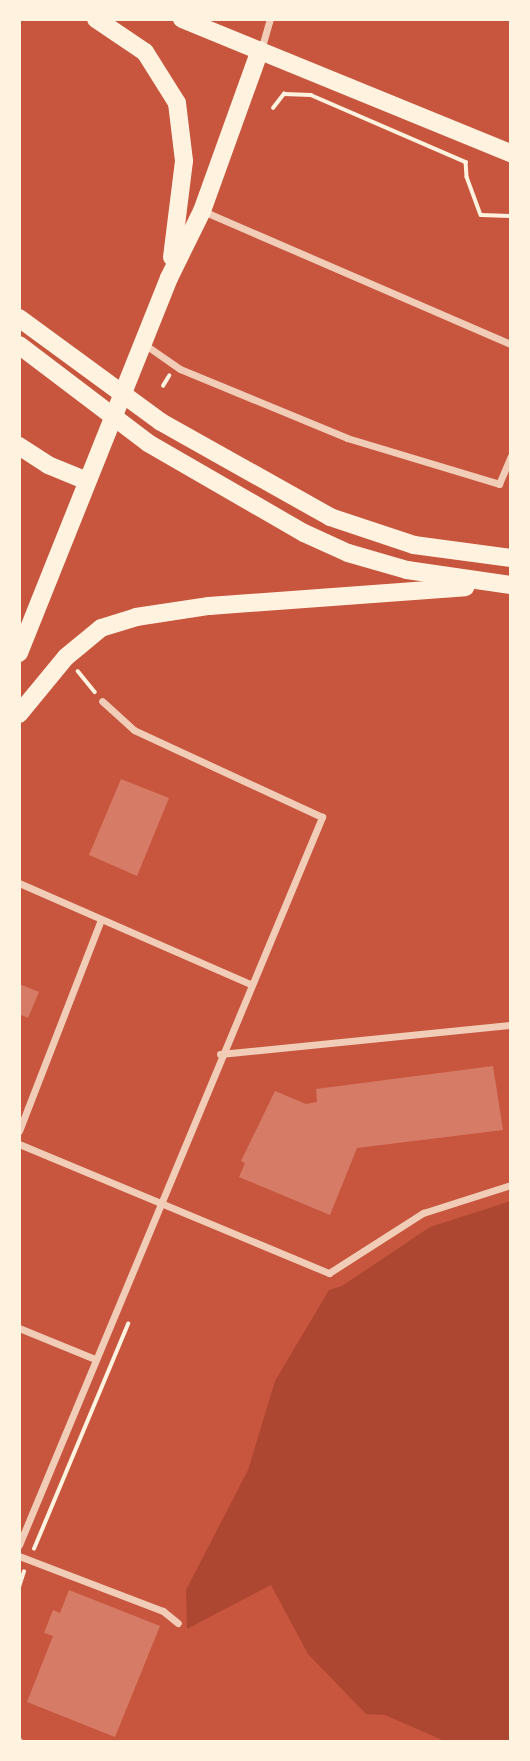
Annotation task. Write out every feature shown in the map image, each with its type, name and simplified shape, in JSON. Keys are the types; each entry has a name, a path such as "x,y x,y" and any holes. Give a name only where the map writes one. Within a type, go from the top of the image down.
{"main road":[{"path":"96,19 145,52 167,82 180,111 184,182 169,278"},
{"path":"182,19 511,153"},
{"path":"19,653 169,278 202,211 260,50"},
{"path":"19,312 47,340"},
{"path":"19,318 161,422 330,517 414,545 511,558"},
{"path":"19,345 148,443 304,533 360,557 488,586"},
{"path":"19,446 48,465 87,481"},
{"path":"19,714 66,657 101,628 136,617 209,606 511,585"}],"street":[{"path":"260,50 270,19"},
{"path":"202,211 511,344"},
{"path":"143,344 180,369 347,438 499,484 511,456"},
{"path":"19,1545 220,1054 322,817 134,730 102,701"},
{"path":"19,883 250,984"},
{"path":"19,1131 101,920"},
{"path":"220,1054 511,1025"},
{"path":"19,1144 329,1273 423,1213 511,1185"},
{"path":"19,1328 95,1359"},
{"path":"19,1556 163,1611 178,1623"}],"path":[{"path":"273,108 284,94 295,92 312,95 466,162 467,177 481,215 511,216"},
{"path":"81,674 102,701"},
{"path":"35,1548 118,1347"},
{"path":"19,1587 24,1573"}],"shaded area":[{"path":"511,1201 511,1742 447,1742 385,1715 366,1714 308,1654 271,1585 187,1629 186,1590 248,1470 275,1381 329,1290 342,1286 430,1227"}],"building":[{"path":"121,779 169,798 137,876 89,855"},
{"path":"19,984 39,992 28,1018 19,1014"},
{"path":"493,1066 503,1130 357,1148 330,1215 239,1177 245,1163 241,1161 275,1091 306,1104 317,1102 316,1089"},
{"path":"69,1590 160,1626 115,1737 27,1702 53,1636 44,1633 53,1610 60,1613"}]}
